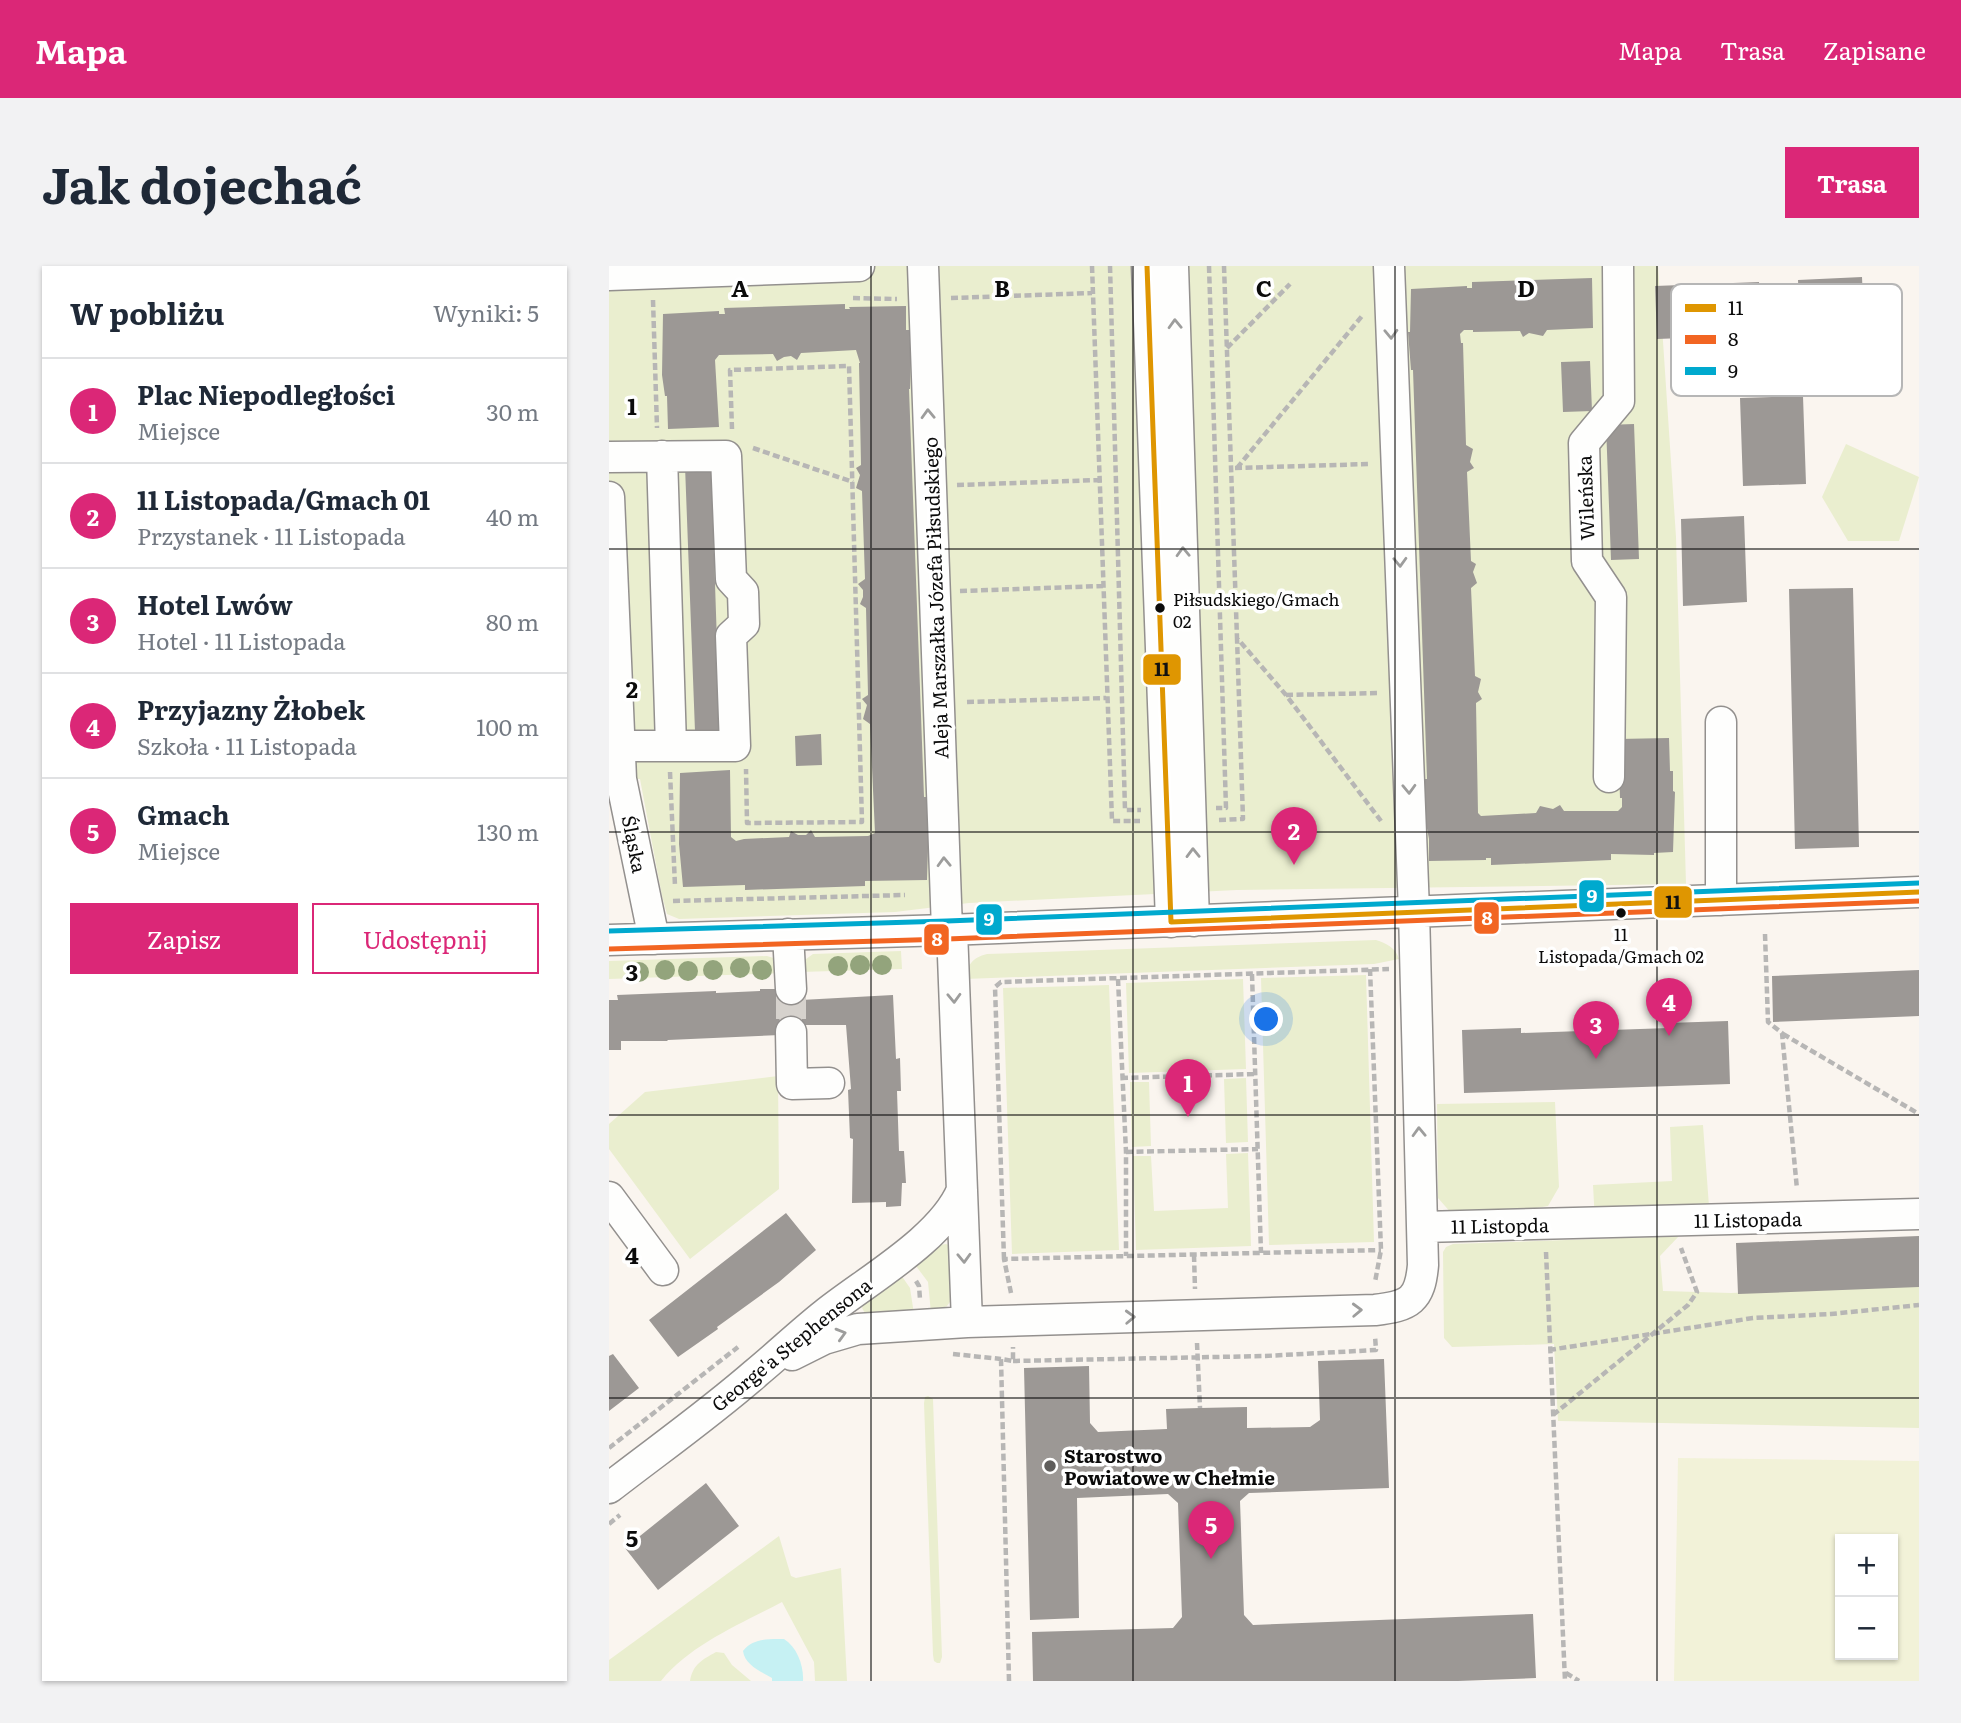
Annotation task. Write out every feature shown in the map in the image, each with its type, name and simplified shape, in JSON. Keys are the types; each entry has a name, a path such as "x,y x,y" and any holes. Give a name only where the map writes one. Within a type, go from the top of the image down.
{"street":[{"path":"609,275 666,277 859,266"},
{"name":"Aleja Marszałka Józefa Piłsudskiego","path":"923,266 939,703 967,1322"},
{"path":"1147,266 1182,921"},
{"path":"1173,266 1182,921"},
{"name":"Wileńska","path":"1609,777 1611,597 1587,561 1584,443 1619,401 1618,266"},
{"path":"757,1373 824,1339 858,1329 967,1322 1394,1308 1411,1301 1421,1286 1423,1227 1414,912 1389,274"},
{"path":"659,443 671,755"},
{"path":"609,457 659,443 726,456 731,579 743,592 744,624 731,636 735,746 671,755 620,746"},
{"name":"Śląska","path":"609,497 621,779 654,939"},
{"path":"1721,722 1721,900"},
{"path":"609,940 949,930 1919,892"},
{"path":"788,934 790,989"},
{"path":"791,1032 792,1084 829,1083"},
{"name":"George'a Stephensona","path":"619,1498 789,1342 901,1256 948,1215 962,1190"},
{"path":"609,1197 663,1270"},
{"name":"11 Listopada","path":"1578,1223 1919,1214"},
{"name":"11 Listopda","path":"1423,1227 1578,1223"}],"path":[{"path":"1110,266 1125,810"},
{"path":"1209,266 1226,808"},
{"path":"1224,266 1234,468 1237,638 1286,695 1412,861"},
{"path":"1234,468 1389,274"},
{"path":"659,443 666,277"},
{"path":"1227,348 1290,284"},
{"path":"845,298 924,299 1092,293"},
{"path":"732,441 730,370 849,366 862,822 747,823 746,762"},
{"path":"744,445 853,482"},
{"path":"1234,468 1397,464"},
{"path":"931,486 1099,480"},
{"path":"935,592 1103,586"},
{"path":"1286,695 1405,692"},
{"path":"939,703 1106,698"},
{"path":"671,755 675,887"},
{"path":"646,902 905,895"},
{"path":"1765,934 1768,1022 1782,1033 1919,1114"},
{"path":"945,1355 967,1354 1013,1361 1011,1290 1005,1259 995,988 1001,982 1370,969 1381,1250 1005,1259"},
{"path":"1252,974 1261,1253"},
{"path":"1118,979 1126,1152 1126,1256"},
{"path":"1782,1033 1799,1218"},
{"path":"1121,1078 1256,1074"},
{"path":"1126,1152 1258,1149"},
{"path":"1553,1415 1688,1306 1697,1292 1680,1240"},
{"path":"901,1256 919,1286 921,1324"},
{"path":"1546,1259 1565,1681"},
{"path":"1549,1349 1753,1318 1831,1314 1919,1305"},
{"path":"609,1448 739,1346"},
{"path":"1001,1359 1009,1681"},
{"path":"1199,1378 1200,1408"},
{"path":"609,1524 619,1498"},
{"path":"1566,1673 1579,1681"}],"green space":[{"path":"859,266 1658,266 1676,537 1686,884 1237,890 969,903 895,912 679,919 667,914 640,779 621,779 609,497 609,275"},
{"path":"1846,444 1919,477 1899,541 1848,541 1822,497"},
{"path":"1376,940 1390,946 1399,959 1374,964 965,979 971,962 987,954"},
{"path":"901,951 902,969 800,972 802,962 813,954"},
{"path":"767,956 780,960 785,973 609,979 609,961"},
{"path":"1366,975 1374,1242 1269,1245 1261,978"},
{"path":"1243,979 1246,1069 1129,1073 1126,983"},
{"path":"1109,985 1119,1250 1012,1254 1003,988"},
{"path":"778,1076 779,1189 690,1259 609,1149 609,1124 645,1092"},
{"path":"1246,1078 1248,1142 1226,1143 1224,1079"},
{"path":"1130,1082 1149,1082 1151,1146 1132,1147"},
{"path":"1555,1102 1559,1187 1548,1206 1520,1211 1452,1214 1438,1198 1437,1104"},
{"path":"1703,1125 1710,1220 1595,1222 1593,1185 1672,1181 1670,1127"},
{"path":"1248,1153 1251,1246 1136,1250 1133,1156 1151,1156 1154,1211 1228,1208 1226,1154"},
{"path":"1679,1236 1660,1256 1663,1291 1731,1293 1919,1285 1919,1428 1558,1421 1554,1344 1452,1347 1444,1338 1443,1252 1446,1247 1453,1244"},
{"path":"940,1245 951,1246 952,1299 947,1306 931,1313 928,1282 916,1266"},
{"path":"901,1275 910,1288 914,1314 866,1315 862,1308 864,1304"},
{"path":"925,1397 933,1399 942,1657 940,1663 934,1661 933,1655 924,1403"},
{"path":"1678,1458 1919,1461 1919,1681 1674,1681"},
{"path":"779,1536 791,1576 796,1578 841,1568 847,1681 815,1681 814,1662 782,1602 702,1646 687,1656 661,1681 609,1681 609,1660"},
{"path":"716,1652 724,1653 732,1665 751,1681 690,1681 696,1666"}],"water":[{"path":"784,1639 799,1657 803,1681 772,1681 772,1678 754,1667 744,1656 743,1651 756,1641"}],"building":[{"path":"1862,277 1862,284 1798,284 1798,280"},
{"path":"1592,278 1593,328 1547,330 1543,336 1529,333 1523,337 1520,331 1464,330 1460,334 1463,343 1466,445 1473,449 1470,462 1474,468 1467,472 1471,561 1476,564 1473,572 1477,583 1471,588 1475,676 1481,679 1478,692 1482,699 1476,703 1478,813 1481,816 1536,813 1540,806 1553,809 1560,805 1564,811 1618,811 1622,807 1622,798 1618,739 1669,738 1670,771 1673,771 1675,792 1673,852 1654,855 1611,854 1611,860 1491,865 1491,858 1429,861 1425,818 1427,779 1413,370 1408,332 1411,289 1472,288 1472,282"},
{"path":"1759,282 1759,284 1707,284"},
{"path":"1671,285 1671,338 1657,339 1655,286"},
{"path":"845,304 845,309 906,306 906,330 909,330 911,351 909,389 924,797 927,797 929,818 927,880 865,881 865,886 745,890 745,885 683,887 679,844 680,773 730,770 731,837 736,841 789,837 791,831 806,835 811,830 815,837 868,836 875,833 870,724 863,719 867,705 862,699 868,695 866,608 860,604 863,590 858,584 865,579 862,491 856,488 860,475 856,468 861,465 860,363 856,350 801,353 797,360 791,356 777,361 773,354 719,355 715,360 719,427 668,429 667,396 662,375 663,314 719,311 719,314 725,314 724,308"},
{"path":"1590,361 1592,411 1563,412 1561,362"},
{"path":"1803,396 1806,484 1743,486 1740,398"},
{"path":"1634,424 1639,559 1611,560 1606,425"},
{"path":"685,466 711,466 720,731 695,731"},
{"path":"1744,516 1747,602 1683,606 1681,519"},
{"path":"1853,588 1859,847 1795,849 1789,589"},
{"path":"821,734 822,765 796,766 795,736"},
{"path":"1919,970 1919,1016 1773,1022 1772,976"},
{"path":"779,989 780,1035 621,1041 621,1050 609,1050 609,1000 618,1000 617,995 716,993"},
{"path":"893,995 896,1059 900,1058 901,1091 897,1091 899,1151 904,1151 906,1183 902,1183 901,1206 886,1207 886,1202 852,1203 853,1139 850,1138 848,1090 851,1089 846,1025 802,1025 801,1000"},
{"path":"1728,1021 1730,1084 1464,1093 1462,1030 1521,1028 1521,1033 1669,1028 1668,1023"},
{"path":"786,1213 816,1250 779,1282 678,1357 649,1320"},
{"path":"1919,1236 1919,1287 1738,1294 1736,1243"},
{"path":"613,1354 639,1388 609,1411 609,1356"},
{"path":"1384,1359 1389,1488 1249,1493 1240,1501 1244,1615 1253,1625 1533,1614 1536,1678 1458,1681 1033,1681 1032,1632 1173,1628 1182,1617 1178,1503 1168,1494 1077,1498 1079,1618 1030,1620 1024,1368 1089,1366 1090,1423 1098,1432 1167,1429 1166,1409 1200,1408 1247,1407 1247,1428 1310,1427 1320,1420 1318,1361"},
{"path":"706,1483 739,1526 658,1590 625,1548"}],"tunnel":[{"path":"791,989 791,1032"}],"transit line":[{"name":"11","path":"1147,266 1171,922 1919,892"},
{"name":"9","path":"609,931 947,921 1919,883"},
{"name":"8","path":"609,949 947,939 1919,901"}],"place":[{"name":"Piłsudskiego/Gmach 02","path":"1160,608"},
{"name":"11 Listopada/Gmach 01","path":"1294,865"},
{"name":"11 Listopada/Gmach 02","path":"1621,913"},
{"name":"Przyjazny Żłobek","path":"1669,1036"},
{"name":"Hotel Lwów","path":"1596,1059"},
{"name":"Plac Niepodległości","path":"1188,1117"},
{"name":"Starostwo Powiatowe w Chełmie","path":"1050,1466"},
{"name":"Gmach","path":"1211,1559"}]}
